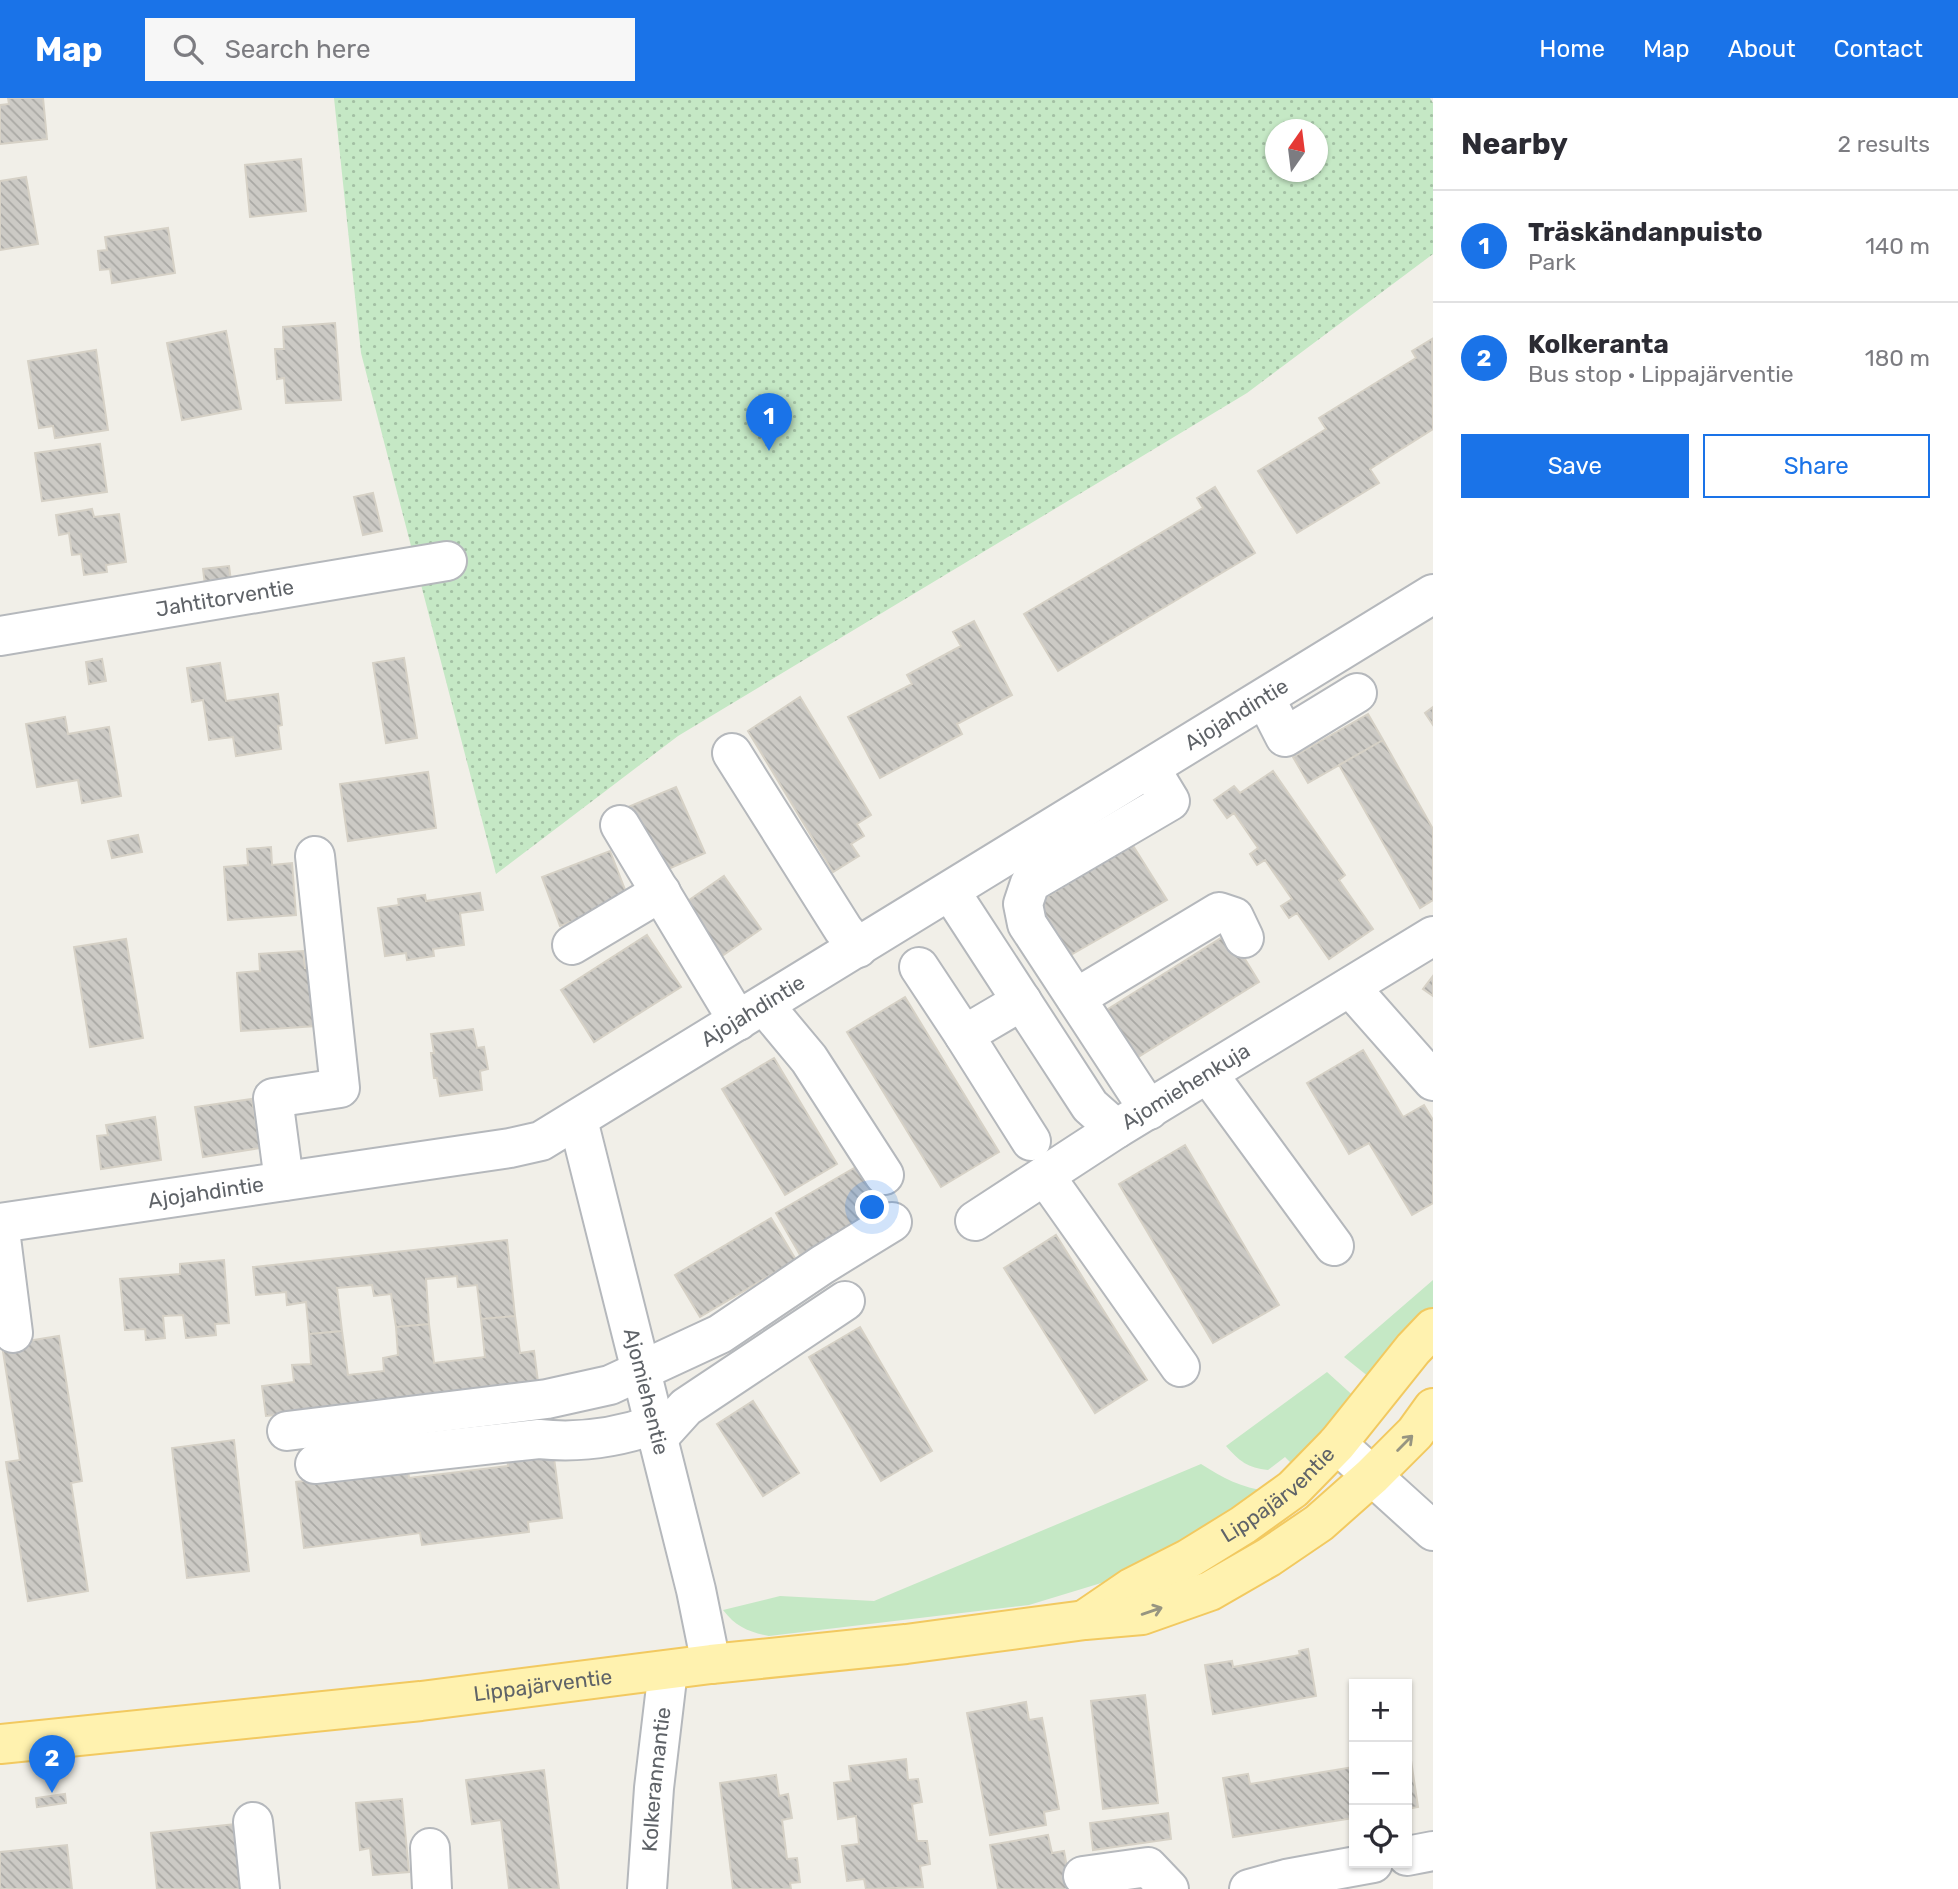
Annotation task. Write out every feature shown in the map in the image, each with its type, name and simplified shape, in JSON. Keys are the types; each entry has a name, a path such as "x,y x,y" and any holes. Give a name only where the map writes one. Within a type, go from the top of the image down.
{"main road":[{"name":"Lippajärventie","path":"1085,1620 1130,1588 1188,1559 1243,1525 1293,1489 1337,1444 1433,1328"},
{"name":"Lippajärventie","path":"0,1744 421,1701 711,1664 906,1644 1142,1615 1210,1591 1269,1557 1319,1523 1415,1433 1433,1408"}],"street":[{"name":"Jahtitorventie","path":"0,636 447,561"},
{"name":"Ajojahdintie","path":"0,1223 510,1148 541,1141 1433,594"},
{"path":"1265,698 1285,737 1357,693"},
{"path":"732,753 843,929 858,948"},
{"path":"1149,1110 1027,924 1023,904 1030,883 1170,802 1150,768"},
{"path":"620,825 661,892 751,1013 809,1059 884,1175"},
{"path":"284,1181 272,1098 340,1088 315,856"},
{"name":"Ajomiehenkuja","path":"950,891 1090,1106 1116,1129 1433,936"},
{"path":"572,945 661,892"},
{"path":"1076,998 1219,912 1234,917 1244,938"},
{"path":"919,967 1031,1141"},
{"path":"1350,987 1433,1081"},
{"path":"964,1035 1022,1002"},
{"path":"1208,1074 1334,1246"},
{"name":"Ajomiehentie","path":"578,1120 696,1590 711,1664"},
{"path":"975,1221 1116,1129"},
{"path":"1045,1176 1180,1367"},
{"path":"287,1431 547,1399 610,1385 720,1334 822,1265 892,1222"},
{"path":"0,1230 13,1333"},
{"path":"315,1464 539,1439 567,1442 655,1432 686,1407 845,1301"},
{"path":"1337,1444 1433,1531"},
{"name":"Kolkerannantie","path":"647,1889 654,1788 668,1670"},
{"path":"253,1822 260,1889"},
{"path":"430,1849 432,1889"},
{"path":"1412,1855 1433,1851"},
{"path":"1083,1877 1148,1867 1169,1889"},
{"path":"1249,1889 1349,1867"}],"green space":[{"path":"334,98 1430,98 1433,103 1433,254 1247,393 678,736 496,874 361,353"},
{"path":"1433,1280 1433,1314 1374,1381 1344,1357"},
{"path":"1327,1372 1358,1400 1295,1467 1285,1457 1268,1470 1255,1468 1240,1460 1226,1446"},
{"path":"1201,1464 1233,1482 1267,1491 1121,1577 1029,1605 769,1636 743,1628 723,1610 780,1596 874,1601"}],"building":[{"path":"8,98 43,98 47,139 0,144 0,105 9,104"},
{"path":"301,159 306,211 250,217 245,165"},
{"path":"26,177 38,244 0,250 0,181"},
{"path":"168,228 175,273 112,283 110,269 100,270 98,251 107,250 105,237"},
{"path":"335,323 341,400 286,403 284,378 277,379 275,349 284,349 283,327"},
{"path":"226,331 241,409 182,420 167,343"},
{"path":"1432,339 1433,429 1370,469 1379,483 1297,533 1258,471 1326,429 1319,418 1416,358 1412,351"},
{"path":"96,350 108,430 55,438 53,426 39,428 28,361"},
{"path":"100,444 107,492 42,501 35,453"},
{"path":"1215,487 1255,553 1058,671 1024,614 1203,508 1197,498"},
{"path":"373,493 382,531 363,535 354,497"},
{"path":"92,509 94,517 119,514 126,562 106,565 107,572 84,575 81,554 72,555 69,533 59,535 56,515"},
{"path":"229,566 231,581 205,585 203,569"},
{"path":"974,621 1012,695 957,724 962,734 880,778 848,717 912,684 907,675 961,646 953,632"},
{"path":"404,658 417,738 386,743 373,663"},
{"path":"102,659 106,681 89,684 86,662"},
{"path":"220,663 226,701 278,694 282,725 278,726 281,749 236,756 233,737 209,740 203,700 192,702 187,668"},
{"path":"800,697 871,815 857,824 864,836 851,844 859,856 833,872 748,731"},
{"path":"1433,707 1433,725 1425,713"},
{"path":"1368,714 1383,740 1308,783 1293,757"},
{"path":"65,717 68,734 109,727 121,796 82,803 78,780 37,787 26,724"},
{"path":"1383,740 1433,829 1433,900 1420,908 1339,765"},
{"path":"1273,771 1345,875 1339,880 1373,929 1329,959 1297,913 1289,918 1281,906 1292,899 1265,860 1257,865 1250,854 1258,848 1234,813 1227,818 1214,800 1234,786 1240,793"},
{"path":"428,772 436,828 348,841 340,784"},
{"path":"676,787 705,853 657,874 628,807"},
{"path":"138,835 142,852 112,858 108,841"},
{"path":"1132,844 1167,900 1062,960 1029,908"},
{"path":"271,847 272,865 292,863 296,915 228,920 224,867 248,865 247,849"},
{"path":"610,851 629,900 560,926 542,877"},
{"path":"724,876 761,929 719,958 682,905"},
{"path":"480,893 483,910 460,913 464,945 433,949 434,956 407,960 406,953 385,956 378,908 399,905 398,899 425,895 426,901"},
{"path":"1229,933 1259,982 1130,1062 1100,1014"},
{"path":"647,935 681,987 594,1042 561,990"},
{"path":"126,939 143,1038 90,1047 74,947"},
{"path":"303,951 305,968 313,968 316,1026 241,1031 237,973 260,971 259,954"},
{"path":"1433,976 1433,996 1423,989"},
{"path":"905,997 999,1152 941,1187 847,1032"},
{"path":"473,1029 477,1048 484,1047 488,1069 480,1071 482,1090 440,1096 437,1078 434,1078 431,1034"},
{"path":"1363,1050 1403,1117 1424,1105 1433,1120 1433,1203 1412,1215 1369,1143 1349,1154 1307,1083"},
{"path":"774,1058 837,1164 785,1195 722,1089"},
{"path":"252,1099 260,1148 203,1157 195,1107"},
{"path":"155,1117 161,1160 101,1169 97,1136 108,1135 106,1125"},
{"path":"1185,1145 1279,1305 1213,1343 1119,1184"},
{"path":"861,1164 885,1207 800,1255 776,1213"},
{"path":"771,1218 796,1260 700,1317 675,1275"},
{"path":"1056,1235 1147,1380 1095,1413 1004,1268"},
{"path":"507,1240 515,1316 481,1319 477,1285 458,1287 457,1276 426,1279 429,1324 396,1327 391,1294 374,1296 372,1285 337,1288 342,1331 309,1334 306,1302 287,1305 286,1292 256,1295 253,1267"},
{"path":"224,1260 229,1323 215,1324 216,1335 186,1338 183,1315 163,1316 165,1338 146,1340 145,1329 125,1330 120,1279 180,1274 180,1264"},
{"path":"515,1316 520,1353 534,1351 539,1389 266,1416 262,1386 294,1382 292,1365 311,1364 309,1334 342,1331 348,1375 384,1371 383,1358 398,1355 396,1327 429,1324 434,1363 485,1357 481,1319"},
{"path":"860,1327 932,1451 881,1481 809,1357"},
{"path":"59,1336 82,1481 71,1483 88,1591 28,1601 6,1462 20,1460 2,1345"},
{"path":"753,1401 799,1473 763,1496 717,1424"},
{"path":"234,1440 249,1571 187,1578 172,1448"},
{"path":"552,1443 562,1518 528,1522 529,1532 422,1545 420,1533 304,1548 296,1482 408,1469 409,1478 508,1466 506,1449"},
{"path":"1308,1649 1316,1696 1213,1714 1205,1665 1232,1661 1233,1667 1300,1655 1299,1651"},
{"path":"1145,1695 1158,1803 1103,1809 1091,1701"},
{"path":"1026,1702 1029,1720 1042,1718 1059,1809 1044,1812 1046,1825 990,1835 967,1713"},
{"path":"906,1759 908,1780 918,1779 922,1802 912,1804 917,1841 927,1841 930,1864 920,1866 923,1887 866,1889 864,1879 847,1881 842,1846 859,1844 856,1816 838,1819 834,1783 851,1781 849,1766"},
{"path":"1412,1767 1418,1807 1412,1808"},
{"path":"1349,1768 1349,1819 1233,1837 1223,1778 1248,1774 1250,1784"},
{"path":"544,1770 559,1889 509,1889 501,1820 472,1824 466,1780"},
{"path":"776,1775 779,1796 788,1794 792,1818 782,1820 787,1859 797,1858 800,1882 790,1883 791,1889 733,1889 720,1783"},
{"path":"65,1794 66,1803 37,1807 36,1798"},
{"path":"402,1799 409,1872 373,1875 370,1848 360,1850 356,1803"},
{"path":"1168,1813 1171,1839 1093,1850 1090,1823"},
{"path":"235,1824 242,1889 157,1889 151,1833"},
{"path":"1048,1835 1052,1853 1064,1851 1071,1889 998,1889 990,1845"},
{"path":"67,1845 72,1889 0,1889 0,1852"}],"place":[{"name":"Träskändanpuisto","path":"769,451"},
{"name":"Kolkeranta","path":"52,1793"}]}
